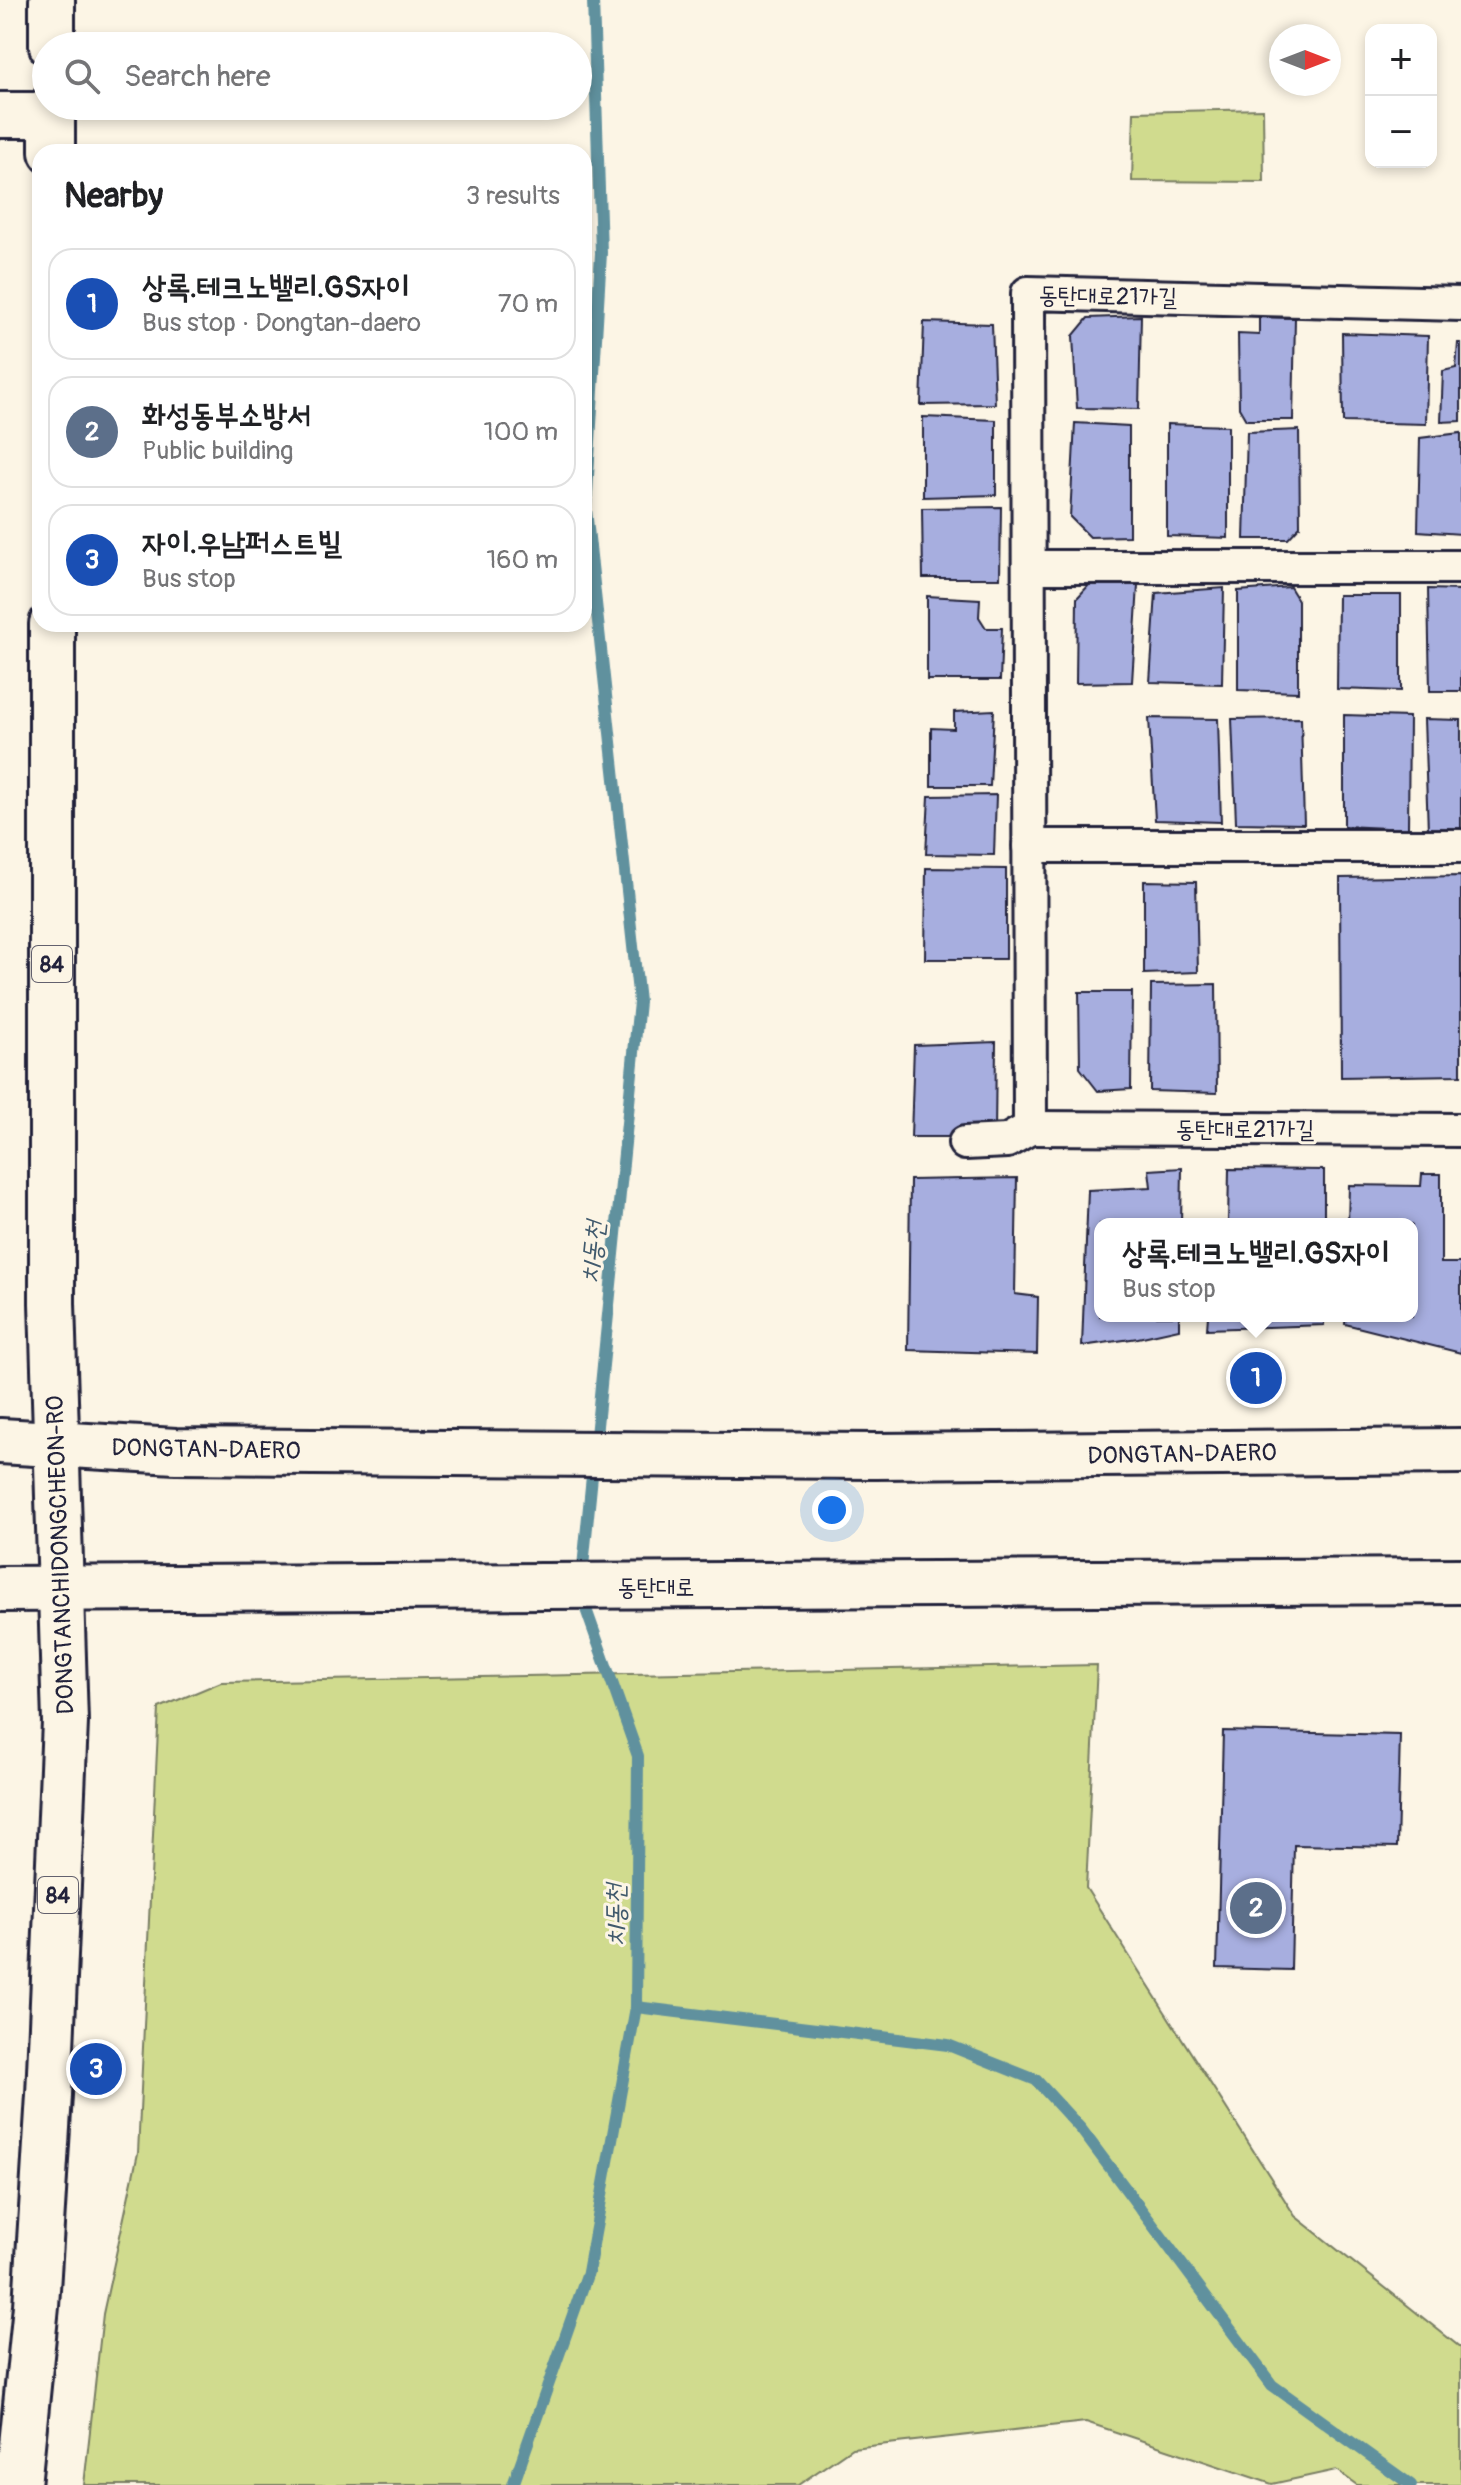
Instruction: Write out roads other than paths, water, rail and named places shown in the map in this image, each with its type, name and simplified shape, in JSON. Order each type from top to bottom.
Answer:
[{"type":"main road","points":[[52,0],[52,32]]},
{"type":"main road","points":[[0,115],[52,124]]},
{"type":"main road","name":"DONGTANCHIDONGCHEON-RO","points":[[18,2485],[36,2306],[49,2095],[65,1722],[52,1303],[52,632]]},
{"type":"main road","name":"DONGTAN-DAERO","points":[[0,1441],[176,1451],[902,1456],[1461,1451]]},
{"type":"main road","name":"동탄대로","points":[[61,1588],[1461,1581]]},
{"type":"main road","points":[[0,1589],[61,1588]]},
{"type":"street","name":"동탄대로21가길","points":[[1030,1128],[1028,293],[1461,304]]},
{"type":"street","points":[[1029,567],[1461,567]]},
{"type":"street","points":[[1029,846],[1461,846]]},
{"type":"street","name":"동탄대로21가길","points":[[965,1143],[1007,1141],[1030,1128],[1461,1130]]},
{"type":"waterway","name":"치동천","points":[[592,407],[601,253],[593,0]]},
{"type":"waterway","name":"치동천","points":[[582,1577],[639,1002],[592,566]]},
{"type":"waterway","name":"치동천","points":[[513,2485],[588,2272],[636,2007],[638,1756],[581,1595]]},
{"type":"waterway","points":[[636,2007],[948,2045],[1036,2080],[1081,2129],[1272,2385],[1411,2485]]},
{"type":"place","name":"상록.테크노밸리.GS자이","points":[[1256,1378]]},
{"type":"place","name":"화성동부소방서","points":[[1256,1908]]},
{"type":"place","name":"자이.우남퍼스트빌","points":[[96,2069]]}]
